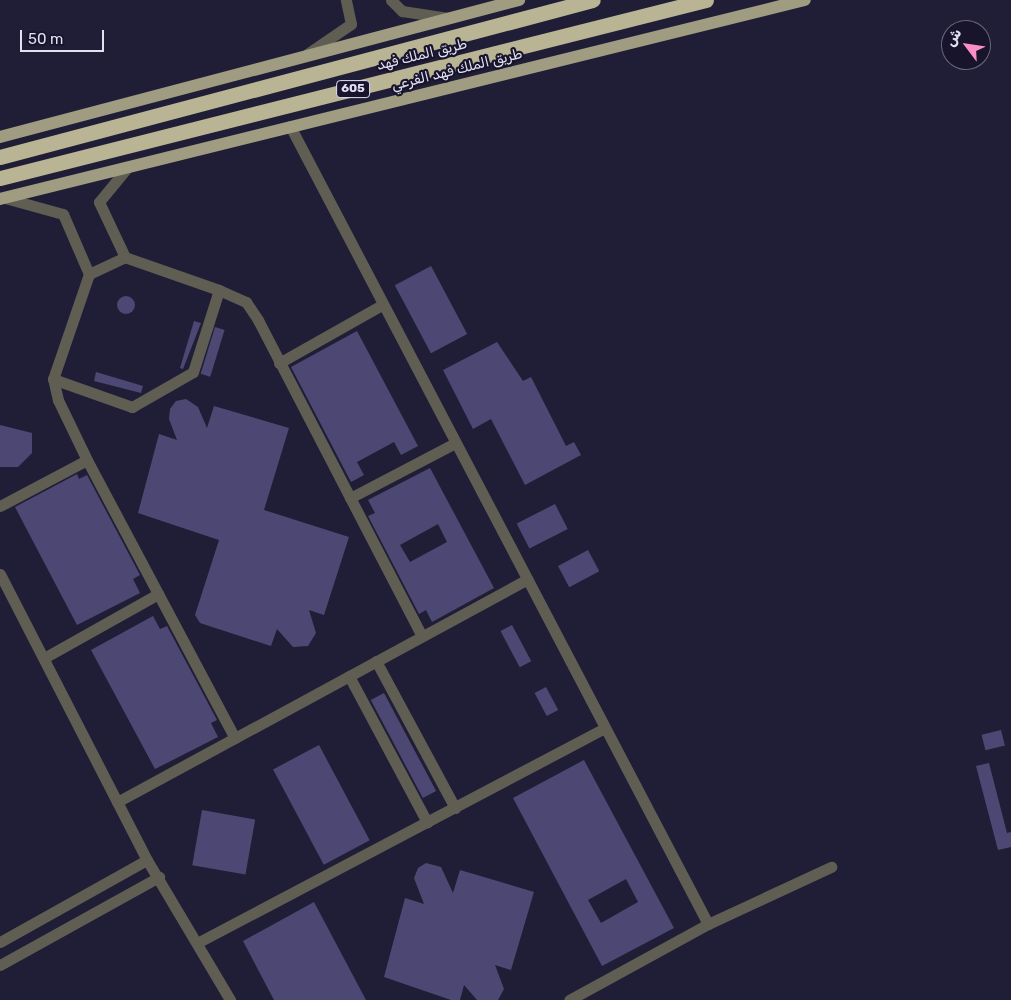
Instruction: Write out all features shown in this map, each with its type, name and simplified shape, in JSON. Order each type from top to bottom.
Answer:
[{"type":"highway","name":"طريق الملك فهد","points":[[0,156],[593,0]]},
{"type":"highway","name":"طريق الملك فهد","points":[[0,178],[706,0]]},
{"type":"main road","points":[[0,137],[306,54],[519,0]]},
{"type":"main road","name":"طريق الملك فهد الفرعي","points":[[3,198],[805,0]]},
{"type":"street","points":[[306,54],[351,24],[346,0]]},
{"type":"street","points":[[392,0],[402,10],[449,18]]},
{"type":"street","points":[[290,126],[382,305],[708,924]]},
{"type":"street","points":[[127,168],[98,202],[125,257],[219,290],[246,302],[280,363],[422,636]]},
{"type":"street","points":[[3,198],[63,214],[89,274],[53,379],[58,400],[87,460],[235,738]]},
{"type":"street","points":[[89,274],[125,257]]},
{"type":"street","points":[[53,379],[132,407],[193,372],[219,290]]},
{"type":"street","points":[[280,363],[382,305]]},
{"type":"street","points":[[350,498],[455,443]]},
{"type":"street","points":[[0,506],[87,460]]},
{"type":"street","points":[[0,574],[147,860],[159,877],[230,1000]]},
{"type":"street","points":[[117,802],[527,579]]},
{"type":"street","points":[[44,658],[158,594]]},
{"type":"street","points":[[376,661],[455,808]]},
{"type":"street","points":[[349,676],[427,822]]},
{"type":"street","points":[[197,943],[605,728]]},
{"type":"street","points":[[0,942],[147,860]]},
{"type":"street","points":[[569,1000],[708,924],[831,867]]},
{"type":"street","points":[[0,965],[159,877]]},
{"type":"building","points":[[431,266],[467,334],[431,353],[395,285]]},
{"type":"building","points":[[126,296],[132,299],[135,305],[132,311],[126,314],[120,311],[117,305],[120,299]]},
{"type":"building","points":[[194,321],[201,323],[183,369],[180,368]]},
{"type":"building","points":[[215,327],[225,330],[210,377],[201,374]]},
{"type":"building","points":[[357,331],[418,446],[401,455],[394,442],[357,462],[364,475],[351,482],[291,367]]},
{"type":"building","points":[[497,342],[523,381],[531,377],[566,446],[574,442],[581,455],[525,485],[491,419],[473,429],[443,370]]},
{"type":"building","points":[[96,372],[143,386],[141,393],[94,381]]},
{"type":"building","points":[[186,399],[198,407],[207,428],[214,406],[289,428],[264,510],[349,537],[324,615],[309,610],[316,633],[308,646],[293,647],[277,629],[271,646],[200,623],[195,615],[219,540],[138,513],[159,434],[177,440],[169,419],[170,409],[176,401]]},
{"type":"building","points":[[0,425],[32,433],[32,453],[18,467],[0,467]]},
{"type":"building","points":[[430,468],[494,588],[432,622],[426,610],[419,614],[368,516],[375,513],[368,500]],"holes":[[[438,524],[447,542],[410,562],[400,545]]]},
{"type":"building","points":[[77,474],[79,479],[87,475],[140,575],[133,579],[140,593],[77,625],[15,507]]},
{"type":"building","points":[[555,504],[568,529],[529,548],[517,524]]},
{"type":"building","points":[[588,550],[599,571],[569,587],[558,566]]},
{"type":"building","points":[[153,616],[160,629],[167,626],[217,720],[211,723],[218,737],[155,769],[91,650]]},
{"type":"building","points":[[512,625],[531,661],[520,667],[501,631]]},
{"type":"building","points":[[546,687],[558,710],[547,716],[535,693]]},
{"type":"building","points":[[384,693],[436,791],[423,798],[371,700]]},
{"type":"building","points":[[1001,730],[1005,746],[985,750],[982,735]]},
{"type":"building","points":[[319,745],[370,840],[324,865],[273,769]]},
{"type":"building","points":[[584,760],[674,928],[602,966],[513,798]],"holes":[[[626,879],[638,902],[601,923],[588,900]]]},
{"type":"building","points":[[989,763],[1007,833],[1011,832],[1011,847],[998,850],[976,766]]},
{"type":"building","points":[[202,810],[255,819],[245,875],[192,865]]},
{"type":"building","points":[[426,863],[441,867],[453,893],[460,870],[534,892],[511,970],[495,965],[504,989],[498,1000],[477,1000],[464,985],[460,1000],[451,1000],[384,977],[405,898],[424,904],[414,878],[418,868]]},
{"type":"building","points":[[314,902],[366,1000],[274,1000],[243,941]]}]
